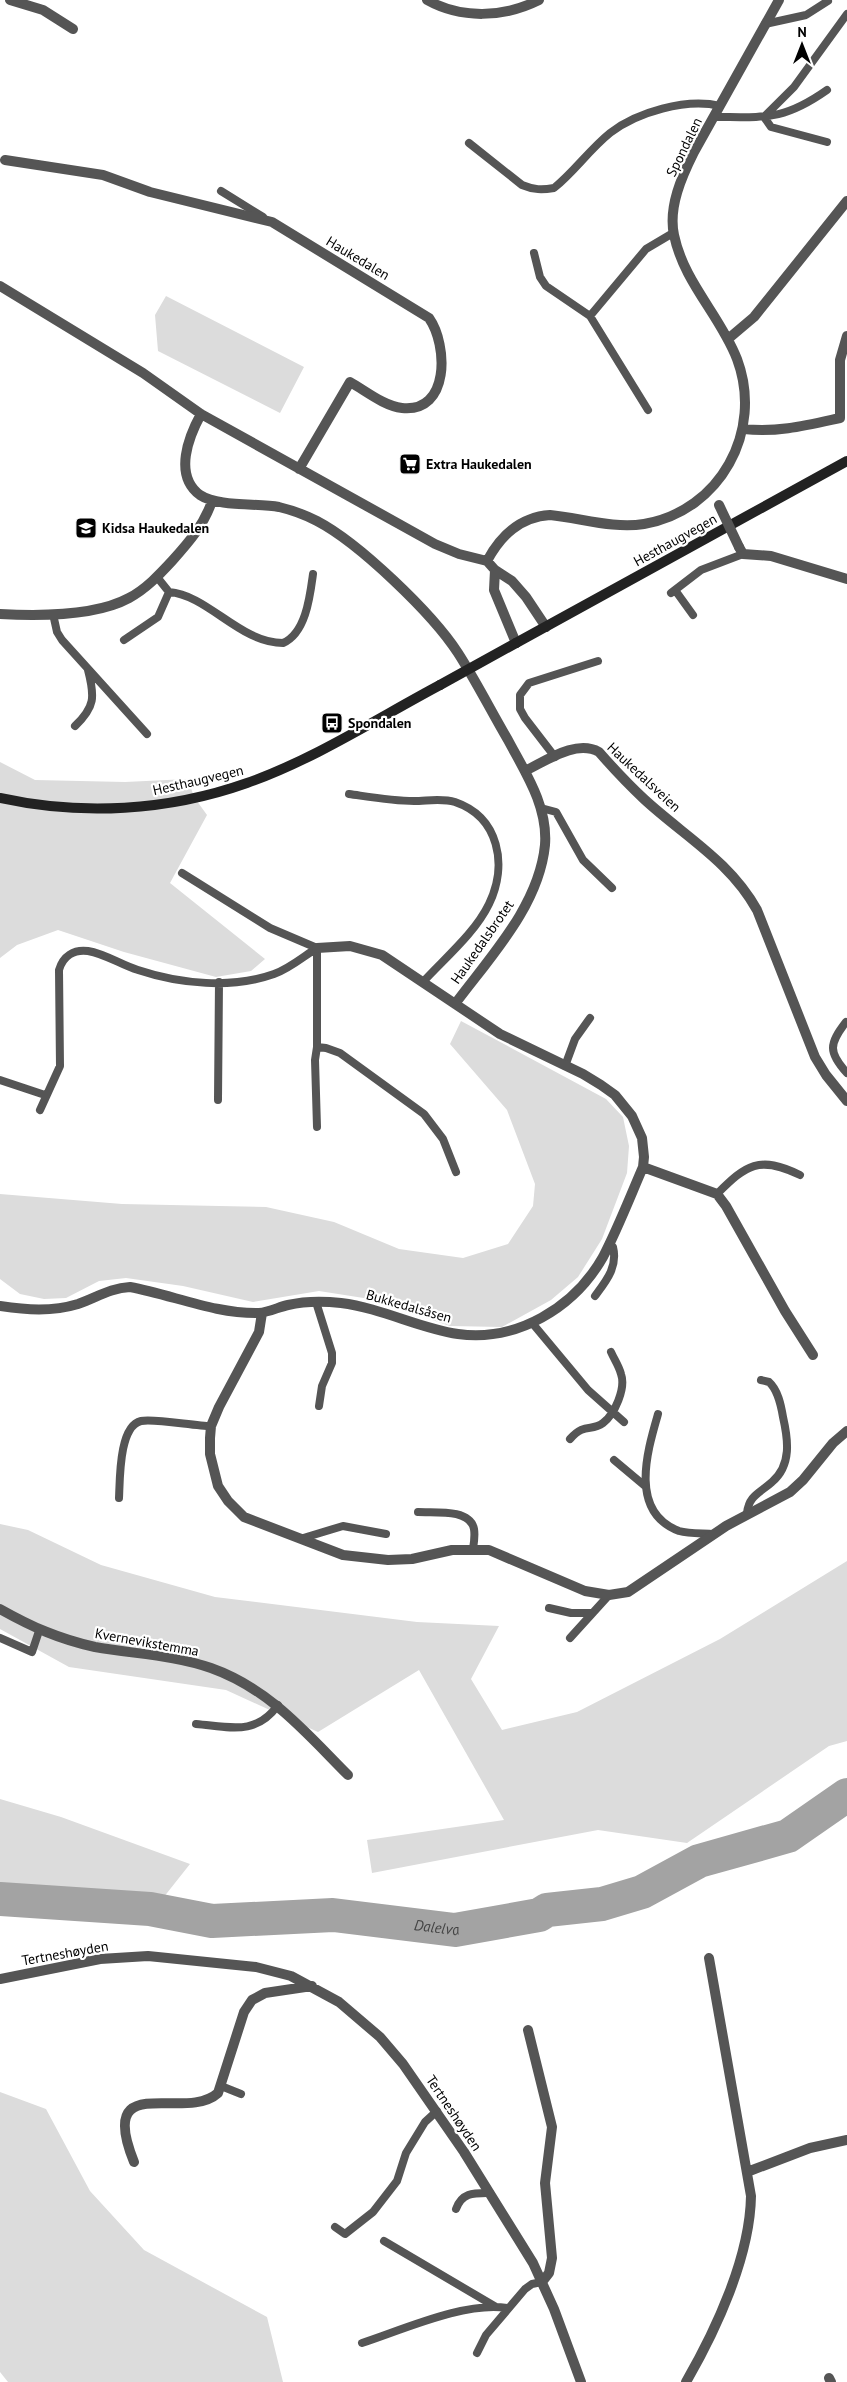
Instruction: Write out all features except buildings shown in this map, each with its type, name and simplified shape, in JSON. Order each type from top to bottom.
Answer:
[{"type":"main road","name":"Hesthaugvegen","points":[[0,798],[63,808],[123,808],[183,801],[215,793],[278,771],[440,685],[847,461]]},
{"type":"street","points":[[10,0],[43,10],[73,29]]},
{"type":"street","points":[[427,0],[445,10],[490,14],[514,10],[539,0]]},
{"type":"street","name":"Spondalen","points":[[487,561],[501,538],[510,530],[531,518],[550,515],[608,524],[643,524],[672,515],[711,490],[730,461],[744,429],[744,386],[728,339],[688,276],[679,255],[673,233],[674,216],[682,176],[779,0]]},
{"type":"street","name":"Haukedalen","points":[[5,160],[103,175],[150,192],[272,222],[429,318],[436,328],[443,359],[439,382],[429,399],[420,405],[403,408],[392,406],[350,382],[299,468]]},
{"type":"street","points":[[728,339],[754,316],[847,202]]},
{"type":"street","points":[[0,286],[136,368],[201,414],[435,544],[459,554],[487,561],[512,581],[526,597],[546,627]]},
{"type":"street","points":[[744,429],[760,430],[803,426],[843,416],[840,360],[847,336]]},
{"type":"street","points":[[201,414],[187,447],[186,469],[193,487],[200,495],[212,501],[280,507],[300,514],[338,535],[374,564],[418,606],[457,651],[525,771]]},
{"type":"street","points":[[711,490],[742,551],[771,556],[847,579]]},
{"type":"street","points":[[0,614],[53,614],[91,609],[127,600],[144,590],[190,542],[207,514],[212,501]]},
{"type":"street","points":[[496,570],[494,590],[516,643]]},
{"type":"street","name":"Haukedalsveien","points":[[525,771],[581,747],[591,747],[599,752],[644,799],[732,873],[745,888],[769,936],[803,1031],[815,1057],[826,1075],[847,1101]]},
{"type":"street","name":"Haukedalsbrotet","points":[[317,948],[350,946],[367,949],[382,955],[455,1004],[524,909],[542,863],[545,826],[541,808],[525,771]]},
{"type":"street","name":"Bukkedalsåsen","points":[[0,1306],[42,1311],[63,1308],[116,1288],[130,1287],[212,1307],[262,1313],[289,1304],[316,1302],[365,1307],[458,1334],[496,1334],[533,1324],[566,1301],[598,1265],[643,1167],[642,1138],[632,1116],[615,1095],[601,1085],[500,1034],[455,1004]]},
{"type":"street","points":[[643,1167],[717,1194],[726,1206],[785,1311],[813,1355]]},
{"type":"street","points":[[262,1313],[259,1332],[218,1407],[211,1426],[210,1454],[218,1486],[228,1501],[244,1518],[299,1540],[343,1554],[388,1560],[412,1559],[452,1550],[489,1550],[585,1591],[609,1595],[628,1592],[747,1513],[790,1492],[803,1480],[833,1443],[847,1431]]},
{"type":"street","name":"Kvernevikstemma","points":[[0,1609],[39,1631],[95,1646],[190,1662],[213,1668],[241,1681],[278,1705],[348,1775]]},
{"type":"street","name":"Tertneshøyden","points":[[0,1979],[100,1959],[148,1956],[256,1967],[290,1976],[339,2002],[380,2037],[404,2064],[490,2193],[522,2244],[542,2282],[581,2382]]},
{"type":"street","points":[[686,2382],[712,2333],[748,2233],[751,2196],[709,1958]]},
{"type":"street","points":[[134,2162],[124,2128],[125,2118],[132,2110],[142,2104],[154,2102],[211,2100],[218,2093],[221,2086],[244,2012],[252,2000],[265,1993],[312,1986]]},
{"type":"street","points":[[528,2030],[552,2128],[545,2183],[552,2258],[549,2273],[542,2282]]},
{"type":"street","points":[[747,2172],[810,2148],[847,2140]]},
{"type":"lane","points":[[765,24],[806,15],[828,1]]},
{"type":"lane","points":[[764,117],[794,87],[847,14]]},
{"type":"lane","points":[[714,117],[764,117],[786,114],[807,104],[827,90]]},
{"type":"lane","points":[[469,143],[522,185],[542,190],[554,188],[610,133],[628,122],[690,104],[708,103],[720,106]]},
{"type":"lane","points":[[764,117],[771,127],[827,142]]},
{"type":"lane","points":[[221,192],[272,222]]},
{"type":"lane","points":[[590,316],[646,249],[673,233]]},
{"type":"lane","points":[[534,253],[540,277],[546,286],[590,316],[648,410]]},
{"type":"lane","points":[[693,615],[673,592],[702,570],[742,551]]},
{"type":"lane","points":[[157,577],[169,592],[181,593],[226,621],[263,639],[283,643],[298,629],[309,600],[314,574]]},
{"type":"lane","points":[[124,640],[158,617],[169,592]]},
{"type":"lane","points":[[53,614],[57,632],[148,734]]},
{"type":"lane","points":[[555,757],[525,718],[520,708],[520,695],[529,683],[598,661]]},
{"type":"lane","points":[[75,726],[86,715],[92,704],[92,684],[88,669]]},
{"type":"lane","name":"Haukedalsbrotet","points":[[349,794],[393,800],[453,802],[478,814],[487,823],[494,836],[498,852],[497,869],[495,887],[489,904],[472,928],[423,982]]},
{"type":"lane","points":[[541,808],[556,812],[583,860],[612,888]]},
{"type":"lane","points":[[182,872],[270,928],[317,948],[317,1047],[315,1060],[317,1127]]},
{"type":"lane","name":"Haukedalsbrotet","points":[[40,1110],[45,1095],[60,1066],[59,970],[66,956],[86,951],[102,954],[137,970],[163,977],[219,982],[259,978],[276,974],[317,948]]},
{"type":"lane","points":[[218,1100],[219,982]]},
{"type":"lane","points":[[565,1066],[576,1039],[590,1018]]},
{"type":"lane","points":[[846,1022],[834,1038],[832,1051],[834,1057],[847,1073]]},
{"type":"lane","points":[[317,1047],[326,1048],[340,1054],[424,1114],[442,1139],[456,1172]]},
{"type":"lane","points":[[0,1080],[45,1095]]},
{"type":"lane","points":[[717,1194],[749,1166],[759,1164],[782,1166],[800,1175]]},
{"type":"lane","points":[[595,1296],[610,1275],[613,1264],[613,1247],[608,1244]]},
{"type":"lane","points":[[316,1302],[333,1360],[322,1386],[319,1406]]},
{"type":"lane","points":[[533,1324],[588,1390],[624,1422]]},
{"type":"lane","points":[[570,1439],[578,1429],[604,1423],[613,1412],[622,1383],[621,1374],[611,1352]]},
{"type":"lane","points":[[747,1513],[752,1496],[773,1482],[780,1473],[787,1454],[788,1439],[777,1392],[769,1382],[761,1380]]},
{"type":"lane","points":[[658,1414],[648,1447],[645,1486],[648,1500],[656,1514],[666,1524],[680,1531],[714,1534]]},
{"type":"lane","points":[[119,1498],[121,1464],[126,1435],[135,1424],[139,1421],[150,1420],[211,1426]]},
{"type":"lane","points":[[614,1460],[645,1486]]},
{"type":"lane","points":[[418,1512],[462,1515],[470,1521],[475,1530],[473,1549]]},
{"type":"lane","points":[[299,1540],[343,1526],[386,1534]]},
{"type":"lane","points":[[570,1638],[609,1595]]},
{"type":"lane","points":[[549,1608],[571,1613],[591,1613]]},
{"type":"lane","points":[[0,1638],[32,1652],[39,1631]]},
{"type":"lane","points":[[196,1724],[252,1727],[264,1721],[278,1705]]},
{"type":"lane","points":[[221,2086],[241,2094]]},
{"type":"lane","points":[[335,2227],[345,2234],[373,2212],[397,2181],[406,2153],[425,2122],[437,2112]]},
{"type":"lane","points":[[456,2208],[459,2199],[468,2194],[490,2193]]},
{"type":"lane","points":[[384,2241],[496,2306]]},
{"type":"lane","points":[[477,2353],[486,2334],[507,2308],[525,2289],[532,2284],[542,2282]]},
{"type":"lane","points":[[362,2343],[457,2312],[496,2306],[507,2308]]},
{"type":"shaded area","points":[[166,296],[304,367],[280,413],[158,351],[155,315]]},
{"type":"shaded area","points":[[0,762],[35,780],[125,782],[188,779],[194,797],[207,815],[170,883],[265,959],[251,971],[216,977],[124,952],[58,930],[17,945],[0,958]]},
{"type":"shaded area","points":[[461,1021],[606,1099],[623,1117],[629,1146],[627,1173],[602,1239],[578,1277],[551,1300],[502,1327],[450,1326],[370,1299],[319,1291],[253,1302],[183,1286],[126,1278],[99,1281],[66,1298],[44,1299],[20,1294],[0,1279],[0,1194],[122,1204],[266,1207],[334,1222],[399,1249],[463,1258],[508,1244],[533,1206],[535,1184],[507,1110],[450,1044]]},
{"type":"shaded area","points":[[0,1524],[28,1530],[101,1565],[215,1597],[417,1622],[499,1626],[471,1679],[502,1730],[577,1712],[720,1639],[847,1561],[847,1741],[829,1746],[687,1843],[598,1830],[372,1873],[367,1840],[504,1820],[419,1670],[318,1732],[226,1690],[69,1667],[0,1629]]},
{"type":"shaded area","points":[[0,1799],[61,1817],[190,1864],[148,1917],[43,1915],[0,1908]]},
{"type":"shaded area","points":[[0,2092],[46,2109],[90,2191],[144,2250],[267,2317],[283,2382],[8,2382],[0,2372]]},
{"type":"waterway","name":"Dalelva","points":[[0,1899],[150,1909],[212,1921],[333,1915],[455,1930],[539,1915],[547,1910],[602,1904],[642,1892],[699,1861],[788,1836],[847,1795]]},
{"type":"place","name":"Extra Haukedalen","points":[[410,464]]},
{"type":"place","name":"Kidsa Haukedalen","points":[[86,528]]},
{"type":"place","name":"Spondalen","points":[[332,723]]}]
